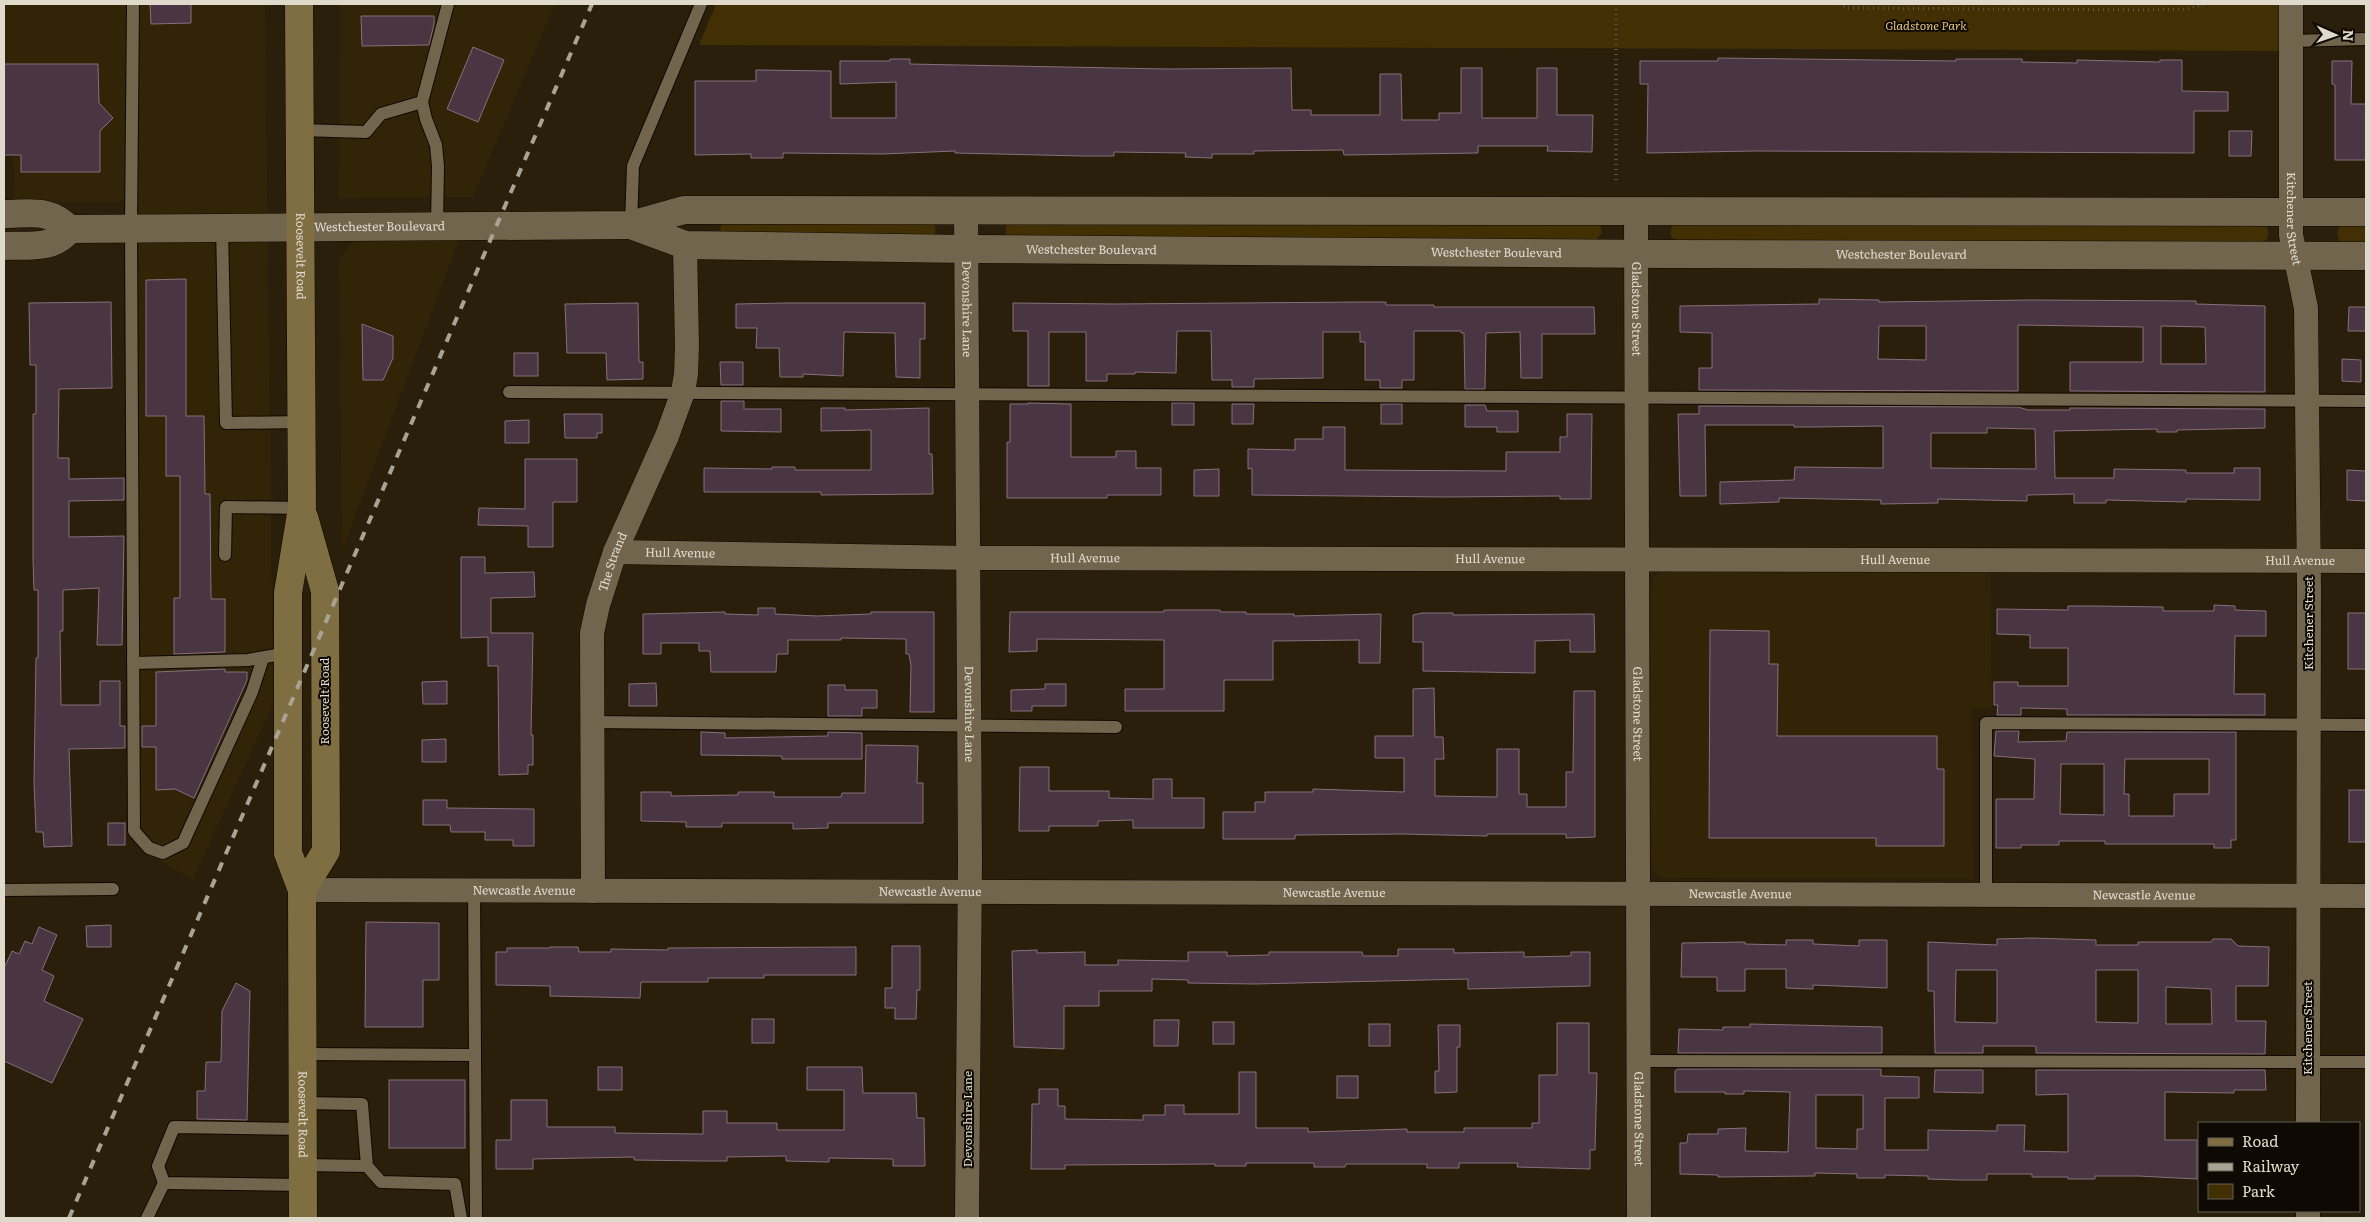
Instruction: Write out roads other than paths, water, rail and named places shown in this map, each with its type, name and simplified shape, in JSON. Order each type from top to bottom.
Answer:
[{"type":"main road","name":"Roosevelt Road","points":[[299,4],[302,508],[288,593],[275,655],[288,854],[302,890],[303,1218]]},
{"type":"main road","name":"Roosevelt Road","points":[[302,508],[325,591],[326,841],[326,851],[302,890]]},
{"type":"street","name":"Kitchener Street","points":[[2291,4],[2291,235],[2306,308],[2309,560],[2308,1122]]},
{"type":"street","name":"Devonshire Lane","points":[[966,209],[970,892],[968,1218]]},
{"type":"street","name":"Westchester Boulevard","points":[[69,229],[631,225],[684,210],[2366,212]]},
{"type":"street","name":"Gladstone Street","points":[[1636,210],[1639,1218]]},
{"type":"street","points":[[4,214],[48,214],[59,218],[69,229],[64,236],[54,243],[4,246]]},
{"type":"street","name":"Westchester Boulevard","points":[[631,225],[685,244],[966,249],[1636,254],[2366,256]]},
{"type":"street","name":"The Strand","points":[[593,891],[592,633],[598,605],[615,552],[667,436],[683,392],[687,346],[685,244]]},
{"type":"street","name":"Hull Avenue","points":[[615,552],[968,558],[2366,561]]},
{"type":"street","name":"Newcastle Avenue","points":[[302,890],[2366,896]]},
{"type":"lane","points":[[133,4],[131,228],[134,831],[150,848],[163,853],[183,843],[252,692],[275,655]]},
{"type":"lane","points":[[437,226],[438,166],[436,145],[422,102],[448,4]]},
{"type":"lane","points":[[631,225],[633,166],[701,4]]},
{"type":"lane","points":[[2291,41],[2366,39]]},
{"type":"lane","points":[[300,130],[366,132],[381,114],[422,102]]},
{"type":"lane","points":[[222,228],[226,423],[301,422]]},
{"type":"lane","points":[[509,392],[2366,401]]},
{"type":"lane","points":[[226,555],[226,507],[302,508]]},
{"type":"lane","points":[[133,663],[248,660],[275,655]]},
{"type":"lane","points":[[592,722],[1116,727]]},
{"type":"lane","points":[[1986,895],[1986,723],[2366,725]]},
{"type":"lane","points":[[4,890],[113,889]]},
{"type":"lane","points":[[474,890],[476,1218]]},
{"type":"lane","points":[[303,1054],[475,1055]]},
{"type":"lane","points":[[1639,1061],[2366,1062]]},
{"type":"lane","points":[[147,1218],[164,1183],[158,1166],[174,1127],[303,1116],[362,1104],[367,1166],[381,1182],[455,1184],[461,1218]]},
{"type":"lane","points":[[164,1183],[304,1175],[367,1166]]},
{"type":"railway","points":[[69,1218],[592,4]]},
{"type":"park label","name":"Gladstone Park","points":[[1926,26]]}]
